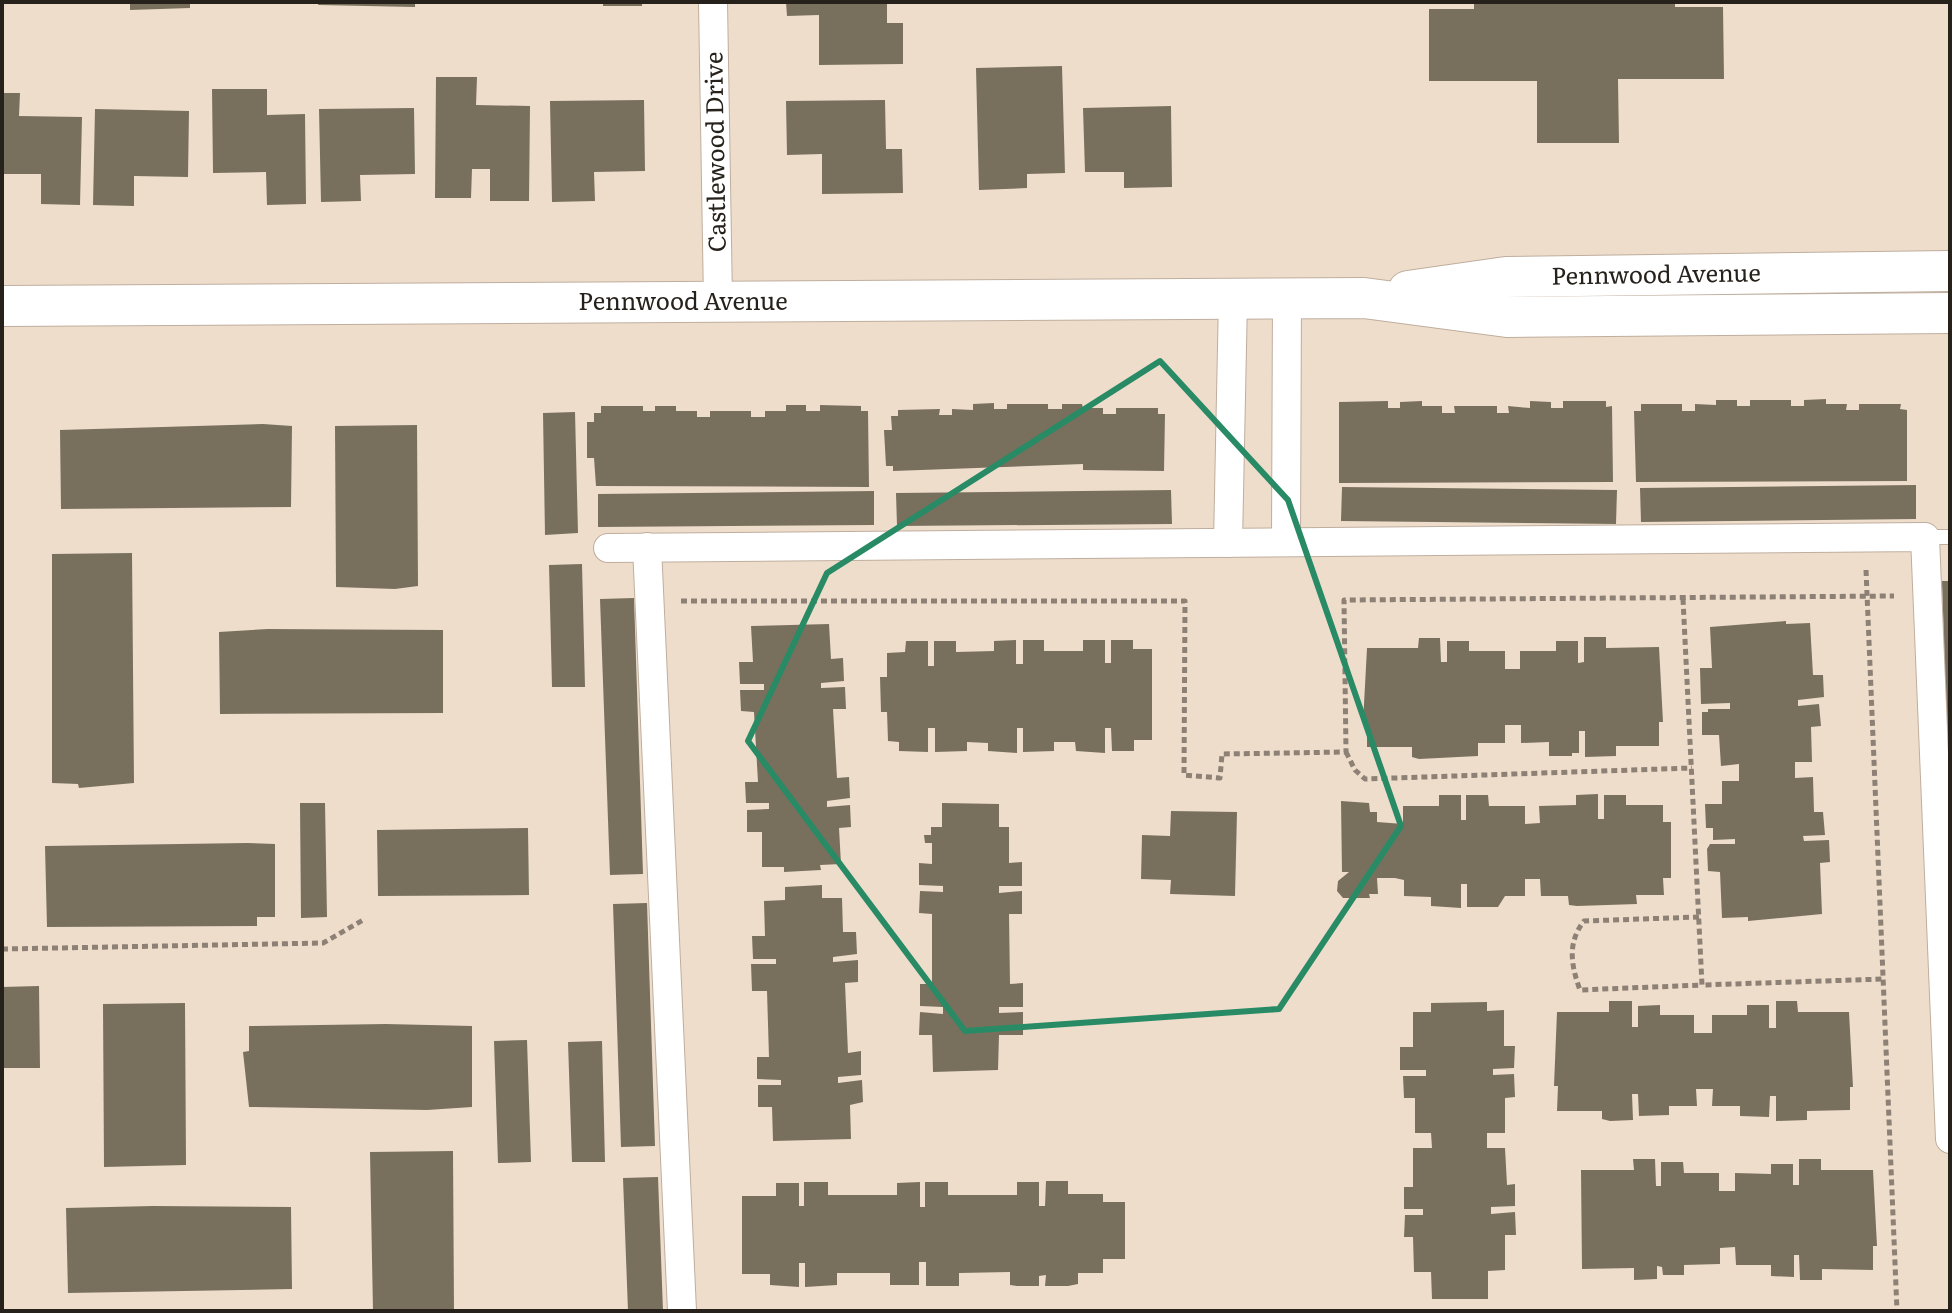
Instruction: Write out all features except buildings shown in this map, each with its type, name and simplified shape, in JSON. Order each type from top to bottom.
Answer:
[{"type":"street","name":"Castlewood Drive","points":[[713,2],[718,302]]},
{"type":"street","name":"Pennwood Avenue","points":[[1364,298],[1506,277],[1950,271]]},
{"type":"street","points":[[1228,543],[1233,298]]},
{"type":"street","points":[[1286,542],[1287,298]]},
{"type":"street","name":"Pennwood Avenue","points":[[2,306],[1364,298],[1507,317],[1950,313]]},
{"type":"street","points":[[608,548],[1938,537],[1927,594],[1950,1139]]},
{"type":"street","points":[[647,547],[682,1311]]},
{"type":"path","points":[[1864,537],[1897,1311]]},
{"type":"path","points":[[1692,768],[1365,779],[1355,770],[1346,752],[1344,600],[1867,598],[1927,594]]},
{"type":"path","points":[[1683,599],[1702,985]]},
{"type":"path","points":[[650,601],[1185,601],[1184,775],[1220,778],[1222,754],[1346,752]]},
{"type":"path","points":[[1699,917],[1584,921],[1575,933],[1571,965],[1580,990],[1883,979]]},
{"type":"path","points":[[2,949],[323,943],[365,919]]},
{"type":"highlighted area","points":[[1160,361],[1288,500],[1401,826],[1279,1009],[965,1031],[748,741],[827,573]]}]
